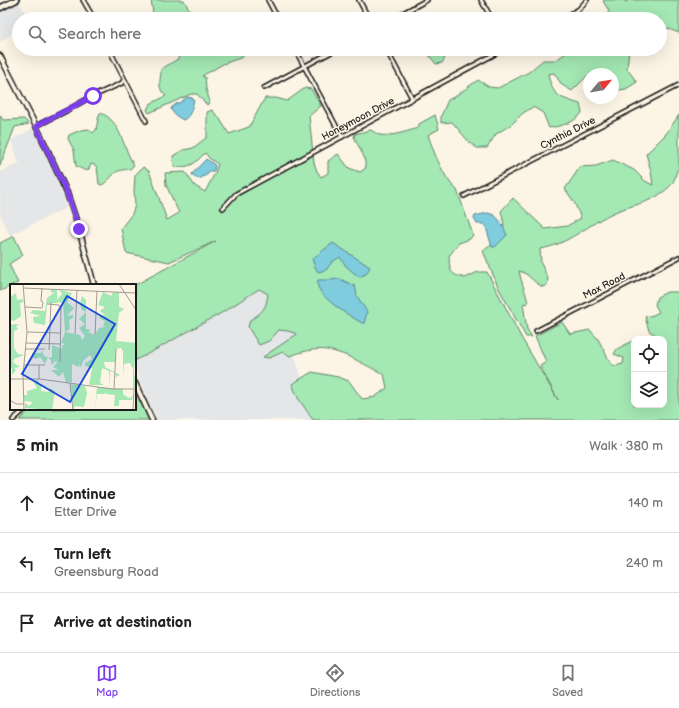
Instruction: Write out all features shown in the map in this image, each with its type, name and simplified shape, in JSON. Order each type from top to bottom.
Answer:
[{"type":"main road","points":[[0,8],[16,0]]},
{"type":"main road","points":[[0,56],[36,126],[71,203],[94,284]]},
{"type":"main road","points":[[136,385],[152,420]]},
{"type":"street","points":[[83,0],[90,12]]},
{"type":"street","points":[[268,0],[274,12]]},
{"type":"street","points":[[359,0],[365,12]]},
{"type":"street","points":[[405,12],[428,0]]},
{"type":"street","points":[[481,0],[488,12]]},
{"type":"street","points":[[574,12],[579,9],[587,0]]},
{"type":"street","points":[[112,56],[146,121]]},
{"type":"street","points":[[298,56],[342,137]]},
{"type":"street","points":[[264,88],[324,56]]},
{"type":"street","points":[[390,56],[412,98]]},
{"type":"street","name":"Honeymoon Drive","points":[[223,208],[236,194],[491,56]]},
{"type":"street","points":[[36,126],[87,99],[122,83],[124,80]]},
{"type":"street","name":"Cynthia Drive","points":[[464,196],[679,85]]},
{"type":"street","name":"Max Road","points":[[536,331],[679,257]]},
{"type":"street","points":[[13,420],[24,410]]},
{"type":"shaded area","points":[[19,1],[24,12],[12,12],[12,34],[0,42],[0,10]]},
{"type":"shaded area","points":[[32,129],[39,138],[70,206],[10,235],[0,215],[0,172],[19,163],[11,140]]},
{"type":"shaded area","points":[[259,289],[268,294],[263,312],[250,320],[269,341],[279,330],[297,334],[269,358],[283,352],[290,356],[294,355],[302,378],[292,384],[298,398],[313,420],[156,420],[136,371],[136,360],[223,312]]},
{"type":"green space","points":[[151,0],[184,0],[190,12],[153,12]]},
{"type":"green space","points":[[622,0],[627,2],[627,0],[679,0],[679,33],[667,28],[667,12],[608,12],[603,1]]},
{"type":"green space","points":[[179,56],[243,56],[223,64],[202,76],[205,77],[206,89],[210,102],[207,105],[197,94],[191,94],[149,113],[147,110],[150,104],[166,96],[160,87],[161,69],[178,59]]},
{"type":"green space","points":[[430,56],[446,56],[442,63],[436,64]]},
{"type":"green space","points":[[562,56],[628,56],[627,69],[637,82],[626,89],[619,90],[619,68],[583,68],[583,80],[572,91],[562,85],[554,73],[548,74],[555,92],[567,100],[580,104],[582,113],[575,120],[567,124],[549,128],[543,113],[533,107],[523,113],[512,124],[496,134],[487,148],[477,148],[470,143],[452,122],[441,123],[441,116],[448,100],[478,80],[489,87],[498,88],[529,72],[543,60],[556,60]]},
{"type":"green space","points":[[305,88],[311,89],[321,106],[309,116],[314,163],[321,177],[328,173],[328,161],[338,154],[349,168],[360,172],[366,168],[364,157],[354,137],[355,134],[371,130],[380,135],[400,133],[419,127],[419,124],[435,115],[439,129],[428,135],[443,172],[457,190],[473,235],[470,239],[459,243],[449,256],[451,271],[456,275],[465,278],[478,272],[487,272],[521,337],[558,400],[540,366],[546,362],[535,336],[562,322],[570,334],[590,330],[598,339],[611,364],[615,366],[623,364],[624,358],[614,354],[617,349],[631,342],[631,408],[667,408],[667,336],[656,336],[649,331],[645,317],[659,312],[655,305],[657,297],[667,292],[679,292],[679,420],[313,420],[298,398],[292,384],[312,372],[338,377],[349,381],[362,399],[375,397],[387,388],[384,374],[349,357],[327,350],[312,350],[290,356],[283,352],[269,358],[263,357],[297,334],[279,330],[269,341],[259,345],[248,327],[250,320],[258,315],[265,307],[268,294],[259,289],[223,312],[136,360],[136,284],[216,241],[169,262],[126,253],[121,228],[132,214],[135,205],[135,175],[143,167],[149,171],[167,220],[179,213],[166,185],[165,173],[185,172],[195,186],[205,192],[215,173],[218,164],[210,159],[205,153],[189,166],[174,167],[173,156],[183,150],[193,148],[207,137],[207,112],[212,110],[220,119],[229,134],[249,127],[265,98],[276,98],[287,101]]},
{"type":"green space","points":[[100,113],[107,116],[117,128],[134,165],[130,169],[116,172],[107,182],[102,185],[99,184],[97,167],[95,165],[91,164],[89,169],[86,171],[76,166],[74,150],[68,139],[69,135],[81,130],[89,129],[93,133],[96,130]]},
{"type":"green space","points":[[0,115],[3,120],[24,119],[29,124],[15,127],[0,166]]},
{"type":"green space","points":[[679,115],[679,168],[673,183],[669,187],[657,196],[615,212],[560,243],[540,249],[541,263],[548,279],[547,285],[543,287],[523,272],[519,271],[528,303],[523,304],[527,329],[532,337],[526,337],[499,289],[483,251],[502,235],[504,226],[501,211],[513,198],[545,229],[567,226],[581,218],[574,202],[565,189],[580,167],[596,166],[613,160],[634,170],[645,181],[653,185],[646,154],[666,134]]},
{"type":"green space","points":[[14,236],[23,255],[9,264],[18,283],[10,284],[10,286],[0,291],[0,243]]},
{"type":"green space","points":[[136,390],[149,420],[19,420],[30,410],[136,410]]},
{"type":"water","points":[[187,97],[194,100],[188,117],[183,120],[174,114],[171,108]]},
{"type":"water","points":[[206,159],[215,165],[214,171],[209,171],[208,174],[199,179],[194,177],[192,174]]},
{"type":"water","points":[[487,213],[494,215],[497,218],[502,224],[507,235],[495,247],[492,247],[485,224],[477,224],[474,218],[475,216]]},
{"type":"water","points":[[333,243],[370,267],[366,274],[359,277],[346,266],[340,257],[332,262],[326,270],[318,272],[312,259]]},
{"type":"water","points":[[340,279],[355,286],[357,296],[367,312],[364,324],[351,317],[327,299],[318,286],[318,280]]},
{"type":"route","points":[[79,229],[67,193],[36,126],[93,96]]}]
